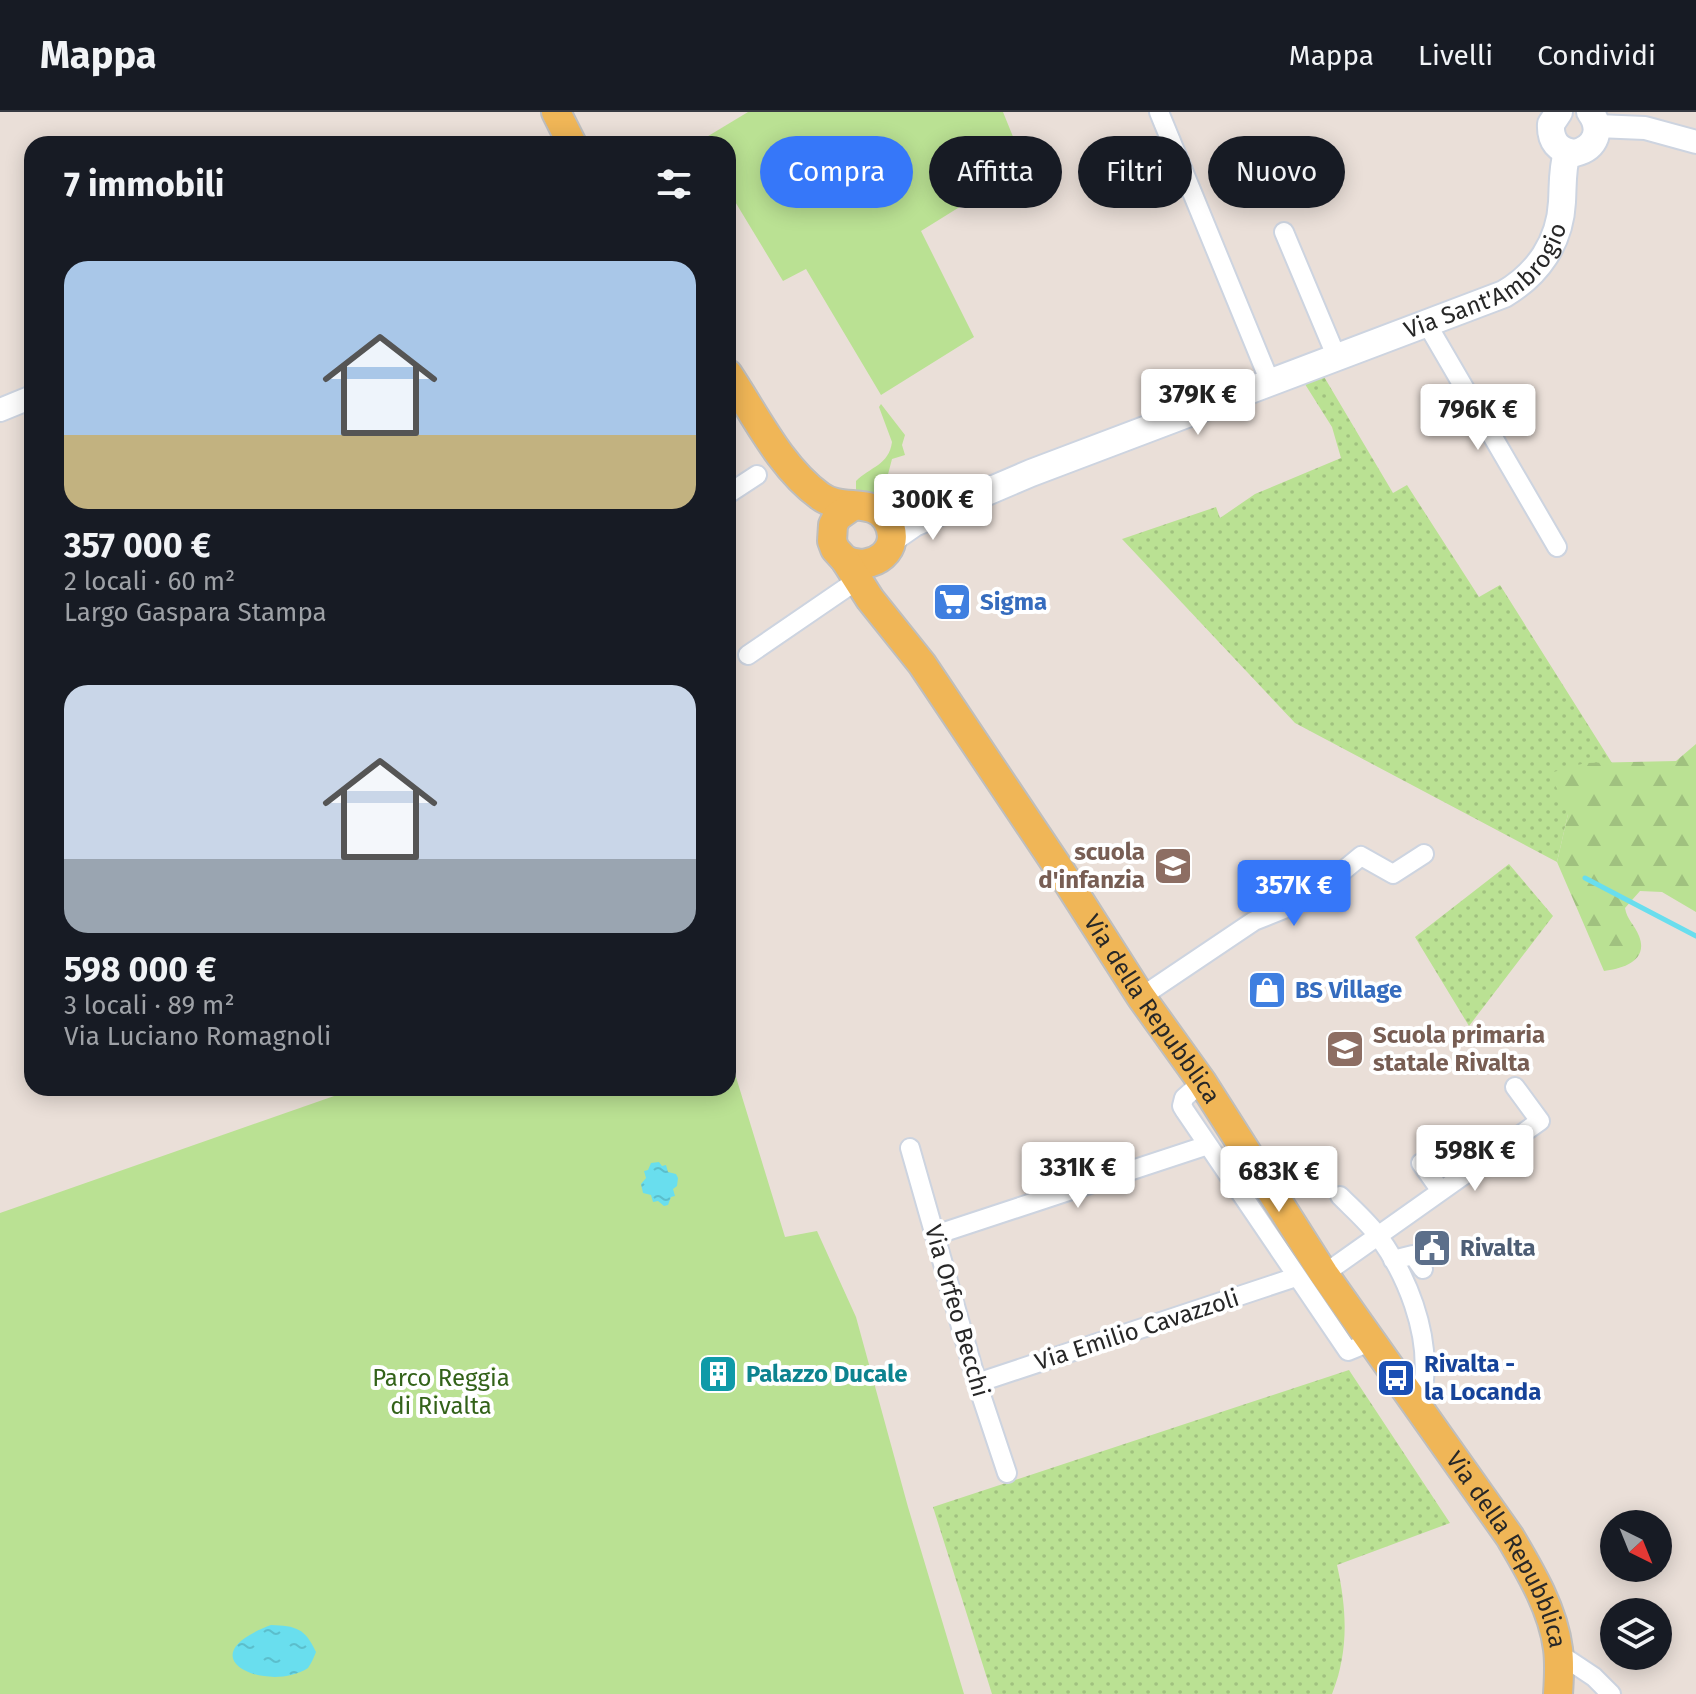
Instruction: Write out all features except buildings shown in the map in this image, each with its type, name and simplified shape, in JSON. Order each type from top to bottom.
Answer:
[{"type":"main road","points":[[556,112],[568,136]]},
{"type":"main road","points":[[1559,112],[1551,124],[1551,133],[1554,141],[1567,152],[1575,153],[1590,147],[1595,141],[1594,119]]},
{"type":"main road","name":"Via Sant'Ambrogio","points":[[885,549],[914,523],[951,506],[1504,294],[1525,280],[1554,241],[1559,225],[1562,174],[1567,152]]},
{"type":"main road","name":"Via della Repubblica","points":[[736,386],[797,478],[824,499],[851,507],[866,506],[880,511],[887,519],[880,587],[889,620]]},
{"type":"main road","name":"Via della Repubblica","points":[[797,478],[803,501],[832,534],[835,549],[922,664],[1141,997],[1202,1082],[1370,1342],[1416,1387],[1520,1553],[1546,1607],[1558,1653],[1558,1694]]},
{"type":"main road","name":"Via Sant'Ambrogio","points":[[880,511],[951,506]]},
{"type":"main road","points":[[832,534],[837,517],[851,507]]},
{"type":"main road","points":[[850,570],[885,549]]},
{"type":"street","points":[[1159,112],[1270,382]]},
{"type":"street","points":[[1594,119],[1645,128],[1696,142]]},
{"type":"street","points":[[1284,232],[1337,358]]},
{"type":"street","points":[[1427,324],[1557,547]]},
{"type":"street","points":[[0,410],[24,400]]},
{"type":"street","points":[[736,489],[757,475]]},
{"type":"street","points":[[748,655],[850,570]]},
{"type":"street","points":[[1141,997],[1254,921],[1284,909],[1332,880],[1361,856],[1393,874],[1424,854]]},
{"type":"street","points":[[1202,1082],[1184,1098],[1182,1106],[1348,1351],[1370,1342]]},
{"type":"street","points":[[1324,1274],[1540,1121],[1515,1087]]},
{"type":"street","points":[[935,1235],[1208,1145]]},
{"type":"street","name":"Via Orfeo Becchi","points":[[910,1148],[977,1383],[1007,1473]]},
{"type":"street","points":[[1421,1163],[1441,1191]]},
{"type":"street","points":[[1340,1196],[1378,1236],[1407,1285],[1426,1355],[1416,1387]]},
{"type":"street","points":[[1393,1260],[1413,1255],[1423,1269]]},
{"type":"street","name":"Via Emilio Cavazzoli","points":[[977,1383],[1296,1277]]},
{"type":"street","points":[[1558,1653],[1609,1692]]},
{"type":"street","points":[[1589,1694],[1609,1692]]},
{"type":"green space","points":[[748,112],[1003,112],[1013,136],[929,136],[929,208],[958,208],[921,231],[974,337],[881,395],[806,269],[783,281],[736,203],[736,136],[708,136]]},
{"type":"green space","points":[[1323,375],[1393,493],[1407,485],[1479,597],[1500,585],[1612,763],[1585,763],[1568,814],[1557,862],[1295,723],[1122,539],[1216,507],[1220,518],[1255,494],[1341,458],[1332,427],[1303,381]]},
{"type":"green space","points":[[881,404],[905,435],[902,445],[905,455],[892,459],[886,482],[878,493],[865,495],[856,491],[856,481],[883,461],[892,442],[879,407]]},
{"type":"green space","points":[[1696,744],[1696,912],[1662,892],[1640,891],[1625,908],[1639,936],[1640,952],[1626,966],[1604,971],[1557,862],[1568,814],[1550,773],[1585,763],[1676,761]]},
{"type":"green space","points":[[1509,864],[1553,916],[1469,1026],[1415,937]]},
{"type":"green space","name":"Parco Reggia di Rivalta","points":[[736,1077],[785,1237],[817,1231],[856,1317],[964,1694],[0,1694],[0,1213],[334,1096],[736,1096]]},
{"type":"green space","points":[[1349,1370],[1450,1523],[1337,1565],[1345,1630],[1338,1678],[1332,1694],[992,1694],[933,1507]]},
{"type":"water","points":[[659,1162],[678,1178],[677,1186],[673,1189],[675,1196],[664,1206],[658,1201],[653,1202],[651,1195],[643,1193],[641,1184],[646,1178],[644,1171],[651,1163]]},
{"type":"water","points":[[271,1625],[287,1626],[304,1633],[316,1652],[308,1668],[291,1675],[273,1677],[256,1675],[242,1669],[233,1660],[234,1649],[246,1637]]},
{"type":"waterway","points":[[1585,878],[1696,936]]},
{"type":"place","name":"Sigma","points":[[952,602]]},
{"type":"place","name":"scuola d'infanzia","points":[[1173,866]]},
{"type":"place","name":"BS Village","points":[[1267,990]]},
{"type":"place","name":"Scuola primaria statale Rivalta","points":[[1345,1049]]},
{"type":"place","name":"Rivalta","points":[[1432,1248]]},
{"type":"place","name":"Palazzo Ducale","points":[[718,1374]]},
{"type":"place","name":"Rivalta - la Locanda","points":[[1396,1378]]}]
